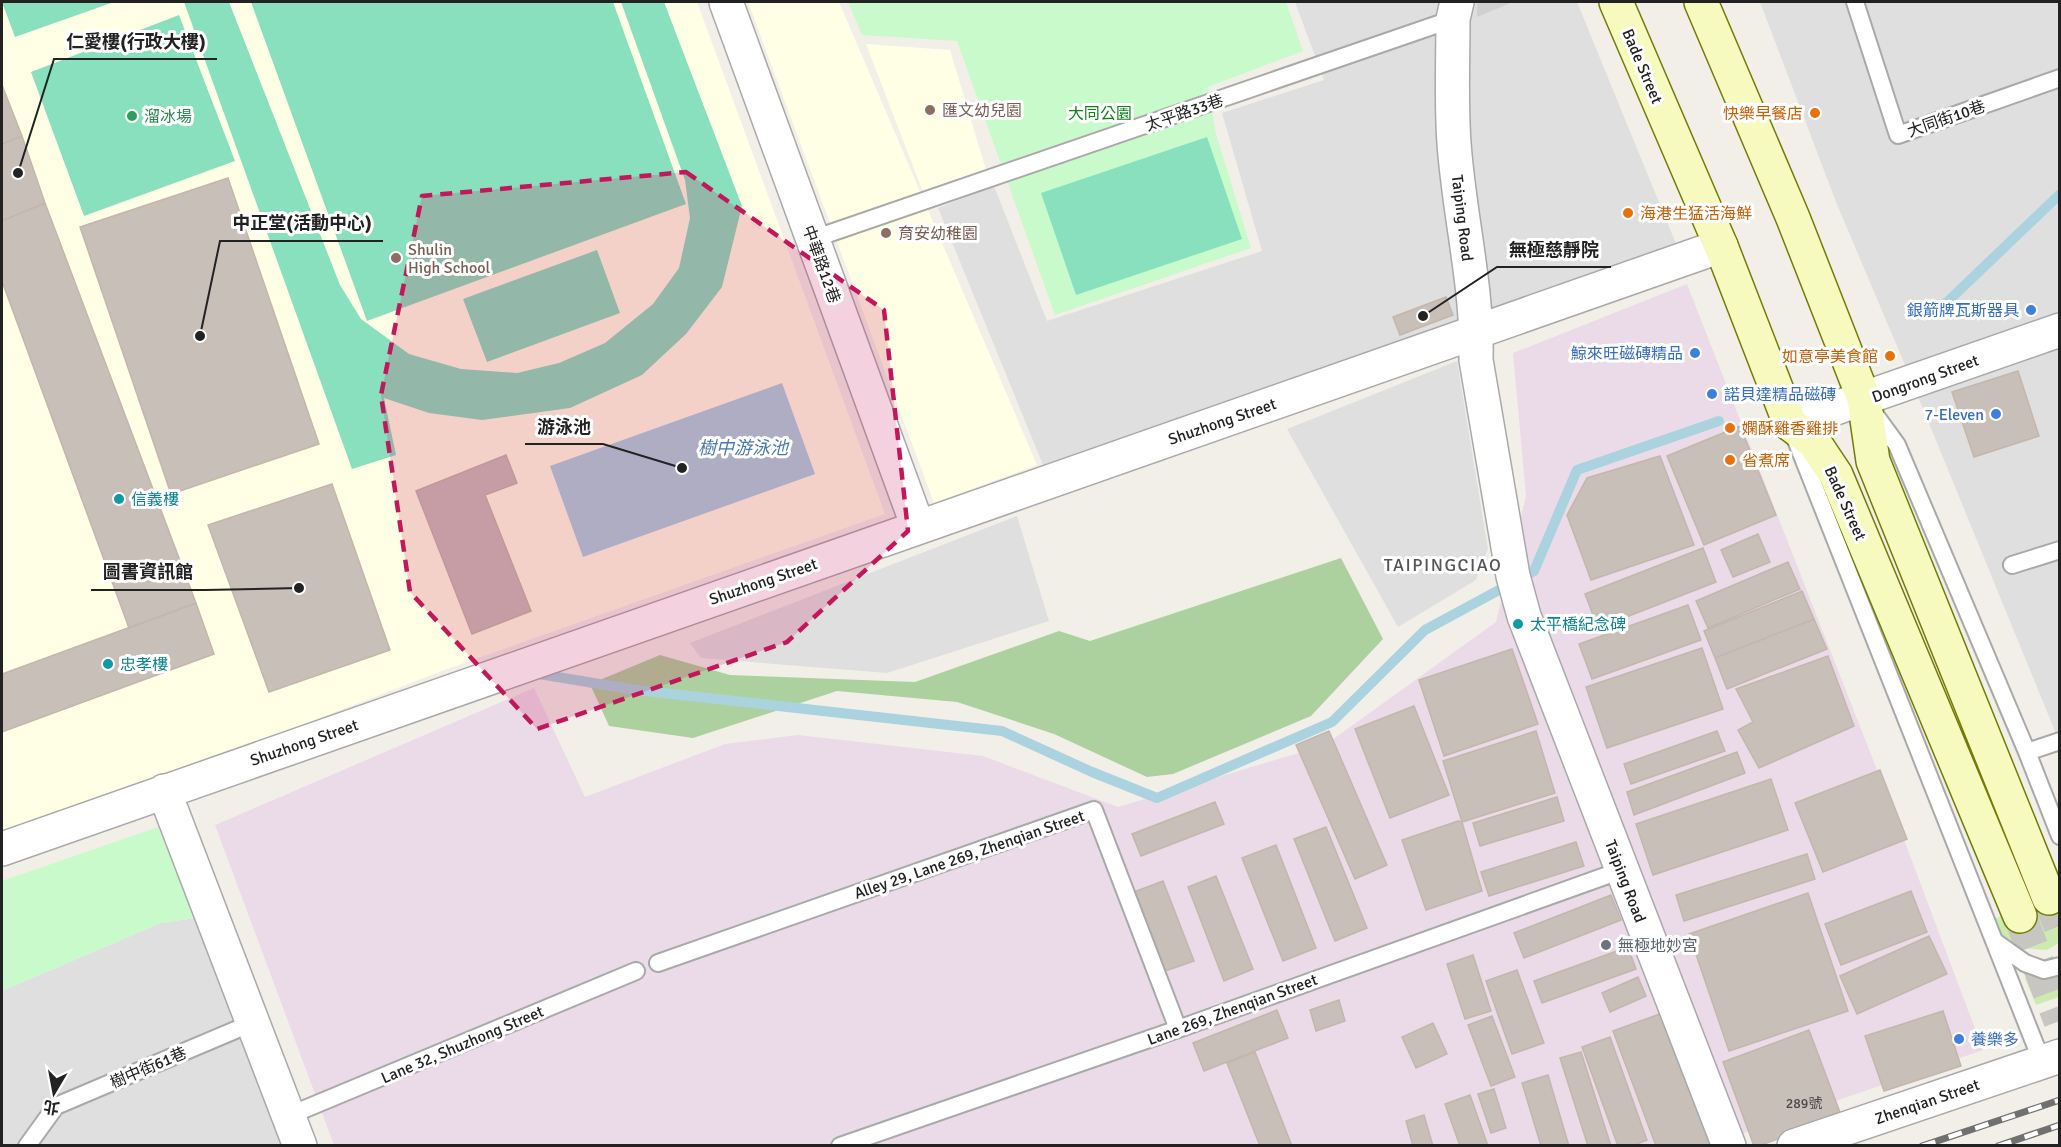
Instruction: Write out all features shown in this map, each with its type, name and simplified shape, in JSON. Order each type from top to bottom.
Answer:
[{"type":"street","name":"中華路12巷","points":[[726,2],[918,527]]},
{"type":"street","name":"Bade Street","points":[[1616,2],[1721,246],[1790,424],[1814,442],[1836,475],[2020,916]]},
{"type":"street","points":[[1701,2],[1793,218],[1864,399],[1873,461],[2049,898]]},
{"type":"street","name":"Taiping Road","points":[[1455,10],[1454,142],[1477,332],[1476,360],[1513,576],[1524,616],[1729,1146]]},
{"type":"street","name":"Shuzhong Street","points":[[2,849],[1721,246]]},
{"type":"street","name":"Dongrong Street","points":[[1790,424],[2060,330]]},
{"type":"street","points":[[164,791],[294,1131]]},
{"type":"street","name":"Zhenqian Street","points":[[1794,1146],[2051,1059]]},
{"type":"lane","name":"大同街10巷","points":[[1855,2],[1898,135],[2060,78]]},
{"type":"lane","name":"太平路33巷","points":[[813,239],[1455,10]]},
{"type":"lane","points":[[1864,399],[1897,446],[2027,752],[2060,836]]},
{"type":"lane","points":[[1790,424],[1994,941],[2051,1059]]},
{"type":"lane","points":[[2012,565],[2060,550]]},
{"type":"lane","points":[[2027,752],[2060,741]]},
{"type":"lane","name":"Alley 29, Lane 269, Zhenqian Street","points":[[658,963],[1094,810],[1178,1029]]},
{"type":"lane","name":"Lane 269, Zhenqian Street","points":[[840,1146],[1178,1029],[1622,870]]},
{"type":"lane","points":[[1994,941],[2025,963],[2044,970],[2060,966]]},
{"type":"lane","name":"Lane 32, Shuzhong Street","points":[[294,1131],[636,971]]},
{"type":"lane","name":"樹中街61巷","points":[[27,1146],[56,1106],[252,1023]]},
{"type":"highlighted area","points":[[686,172],[884,310],[908,531],[787,642],[537,729],[410,592],[381,395],[422,196]]},
{"type":"shaded area","name":"Shulin High School","points":[[2,2],[697,2],[885,514],[447,669],[2,840]]},
{"type":"shaded area","name":"育安幼稚園","points":[[748,2],[839,2],[1037,465],[934,503]]},
{"type":"shaded area","points":[[1295,2],[1577,2],[1679,251],[1043,465],[938,208],[994,186],[1047,321],[1262,251],[1222,113],[1324,80]]},
{"type":"shaded area","points":[[1477,2],[1513,2],[1477,17]]},
{"type":"shaded area","points":[[1760,2],[2059,2],[2059,741],[1836,202]]},
{"type":"shaded area","name":"匯文幼兒園","points":[[866,44],[950,50],[986,170],[923,192]]},
{"type":"shaded area","points":[[1687,284],[1897,821],[1983,1050],[1709,1145],[334,1145],[215,825],[534,688],[585,797],[725,744],[798,735],[983,756],[1118,807],[1325,745],[1496,622],[1526,496],[1513,353]]},
{"type":"shaded area","points":[[1457,361],[1488,549],[1476,580],[1398,627],[1287,429]]},
{"type":"shaded area","points":[[1017,516],[1049,621],[887,673],[701,658],[690,643]]},
{"type":"shaded area","points":[[195,918],[284,1145],[2,1145],[2,991],[161,923]]},
{"type":"green space","points":[[2,2],[114,2],[15,37]]},
{"type":"green space","points":[[184,2],[229,2],[340,285],[361,319],[409,354],[461,369],[517,373],[559,363],[605,343],[653,304],[679,268],[690,218],[685,180],[621,2],[664,2],[742,206],[722,287],[686,334],[642,375],[570,408],[482,420],[429,413],[384,398],[396,455],[352,469]]},
{"type":"green space","points":[[251,2],[613,2],[686,204],[367,321]]},
{"type":"green space","name":"大同公園","points":[[848,2],[1286,2],[1303,51],[1208,87],[1216,134],[1251,248],[1055,315],[957,41],[862,35]]},
{"type":"green space","name":"溜冰場","points":[[179,15],[235,161],[84,216],[31,72]]},
{"type":"green space","points":[[1207,137],[1242,239],[1076,295],[1041,193]]},
{"type":"green space","points":[[597,250],[620,313],[487,362],[463,299]]},
{"type":"green space","points":[[1341,558],[1383,639],[1311,716],[1173,774],[1147,777],[1054,734],[957,702],[837,691],[693,738],[609,726],[590,684],[660,655],[730,675],[915,682],[1059,631],[1090,641]]},
{"type":"green space","points":[[158,827],[195,918],[161,923],[2,991],[2,881]]},
{"type":"green space","points":[[2059,895],[2059,943],[2047,950],[2018,948],[2001,937],[1991,920]]},
{"type":"green space","points":[[2025,978],[2059,979],[2059,997],[2036,1005]]},
{"type":"water","name":"樹中游泳池","points":[[782,383],[815,474],[583,557],[550,466]]},
{"type":"building","points":[[2,85],[22,136],[2,144]]},
{"type":"building","points":[[22,136],[45,203],[2,221],[2,144]]},
{"type":"building","points":[[228,178],[319,444],[171,494],[80,227]]},
{"type":"building","name":"信義樓","points":[[45,203],[196,603],[129,628],[2,281],[2,221]]},
{"type":"building","points":[[1446,297],[1453,315],[1400,335],[1393,317]]},
{"type":"building","name":"7-Eleven","points":[[2018,371],[2039,436],[1974,457],[1952,392]]},
{"type":"building","points":[[1740,426],[1776,515],[1704,545],[1667,456]]},
{"type":"building","points":[[506,455],[517,483],[485,495],[531,611],[472,634],[416,491]]},
{"type":"building","points":[[1660,456],[1694,545],[1591,580],[1567,515],[1587,478]]},
{"type":"building","points":[[332,484],[390,650],[269,692],[208,525]]},
{"type":"building","points":[[1758,534],[1770,562],[1733,577],[1721,550]]},
{"type":"building","points":[[1703,548],[1716,582],[1598,628],[1585,594]]},
{"type":"building","points":[[1788,562],[1800,589],[1708,628],[1696,601]]},
{"type":"building","points":[[1802,591],[1814,619],[1715,658],[1704,631]]},
{"type":"building","name":"忠孝樓","points":[[196,603],[214,654],[2,732],[2,674]]},
{"type":"building","points":[[1688,605],[1701,640],[1592,679],[1579,644]]},
{"type":"building","points":[[1814,619],[1827,649],[1727,689],[1715,658]]},
{"type":"building","points":[[1702,648],[1723,709],[1607,748],[1586,687]]},
{"type":"building","points":[[1512,649],[1538,724],[1444,756],[1419,680]]},
{"type":"building","points":[[1828,656],[1854,726],[1759,768],[1738,730],[1753,722],[1736,689]]},
{"type":"building","points":[[1414,706],[1449,795],[1390,818],[1355,729]]},
{"type":"building","points":[[1329,731],[1387,865],[1355,879],[1296,745]]},
{"type":"building","points":[[1536,731],[1555,793],[1462,822],[1443,761]]},
{"type":"building","points":[[1717,731],[1725,751],[1631,784],[1624,764]]},
{"type":"building","points":[[1737,752],[1745,773],[1634,815],[1627,792]]},
{"type":"building","points":[[1880,770],[1907,839],[1823,872],[1795,803]]},
{"type":"building","points":[[1771,779],[1788,830],[1653,875],[1636,824]]},
{"type":"building","points":[[1557,797],[1564,821],[1480,846],[1473,823]]},
{"type":"building","points":[[1215,802],[1224,824],[1141,856],[1132,834]]},
{"type":"building","points":[[1458,821],[1462,822],[1482,891],[1426,910],[1402,840]]},
{"type":"building","points":[[1326,827],[1367,928],[1335,941],[1294,839]]},
{"type":"building","points":[[1576,842],[1584,866],[1489,896],[1481,872]]},
{"type":"building","points":[[1276,845],[1316,948],[1283,961],[1242,858]]},
{"type":"building","points":[[1807,854],[1815,879],[1684,921],[1676,895]]},
{"type":"building","points":[[1216,876],[1253,969],[1224,981],[1188,887]]},
{"type":"building","points":[[1163,881],[1194,961],[1165,971],[1134,892]]},
{"type":"building","points":[[1911,891],[1927,932],[1841,965],[1825,924]]},
{"type":"building","points":[[1808,893],[1848,1011],[1729,1051],[1689,934]]},
{"type":"building","points":[[1611,895],[1621,920],[1524,958],[1514,933]]},
{"type":"building","points":[[1929,936],[1947,974],[1857,1014],[1840,976]]},
{"type":"building","points":[[1628,947],[1636,969],[1542,1003],[1534,981]]},
{"type":"building","points":[[1473,955],[1491,1011],[1465,1019],[1447,964]]},
{"type":"building","points":[[1517,970],[1544,1043],[1512,1054],[1486,981]]},
{"type":"building","points":[[1638,977],[1646,996],[1610,1012],[1602,993]]},
{"type":"building","points":[[1339,1000],[1345,1021],[1316,1031],[1310,1010]]},
{"type":"building","points":[[1277,1010],[1288,1038],[1204,1071],[1193,1043]]},
{"type":"building","points":[[1943,1011],[1961,1066],[1884,1091],[1865,1036]]},
{"type":"building","points":[[1665,1012],[1714,1146],[1656,1146],[1613,1031]]},
{"type":"building","points":[[1492,1016],[1515,1077],[1491,1086],[1468,1025]]},
{"type":"building","points":[[1433,1023],[1447,1054],[1416,1068],[1402,1037]]},
{"type":"building","points":[[1809,1030],[1841,1115],[1754,1146],[1723,1062]]},
{"type":"building","points":[[1610,1037],[1647,1140],[1632,1146],[1618,1146],[1582,1047]]},
{"type":"building","points":[[1255,1052],[1292,1146],[1260,1146],[1227,1063]]},
{"type":"building","points":[[1581,1052],[1611,1146],[1588,1146],[1560,1058]]},
{"type":"building","points":[[1548,1075],[1569,1146],[1541,1146],[1522,1083]]},
{"type":"building","points":[[1494,1089],[1506,1128],[1491,1133],[1478,1094]]},
{"type":"building","points":[[1470,1095],[1488,1146],[1460,1146],[1445,1104]]},
{"type":"building","points":[[1424,1115],[1433,1146],[1413,1146],[1406,1121]]},
{"type":"waterway","points":[[1942,307],[2060,194]]},
{"type":"waterway","points":[[533,673],[636,690],[1002,731],[1092,772],[1157,798],[1332,722],[1425,630],[1534,571],[1577,470],[1719,421]]},
{"type":"tunnel","points":[[2049,898],[2060,926]]},
{"type":"tunnel","points":[[2020,916],[2060,1021]]},
{"type":"railway","points":[[1922,1146],[2060,1100]]},
{"type":"railway","points":[[1998,1146],[2060,1125]]},
{"type":"place","name":"匯文幼兒園","points":[[930,110]]},
{"type":"place","name":"快樂早餐店","points":[[1815,113]]},
{"type":"place","name":"溜冰場","points":[[132,116]]},
{"type":"place","name":"仁愛樓(行政大樓)","points":[[18,173]]},
{"type":"place","name":"海港生猛活海鮮","points":[[1628,213]]},
{"type":"place","name":"育安幼稚園","points":[[886,233]]},
{"type":"place","name":"Shulin High School","points":[[396,258]]},
{"type":"place","name":"銀箭牌瓦斯器具","points":[[2031,310]]},
{"type":"place","name":"無極慈靜院","points":[[1423,316]]},
{"type":"place","name":"中正堂(活動中心)","points":[[200,336]]},
{"type":"place","name":"鯨來旺磁磚精品","points":[[1695,353]]},
{"type":"place","name":"如意亭美食館","points":[[1890,356]]},
{"type":"place","name":"諾貝達精品磁磚","points":[[1712,394]]},
{"type":"place","name":"7-Eleven","points":[[1996,414]]},
{"type":"place","name":"嫻酥雞香雞排","points":[[1730,428]]},
{"type":"place","name":"省煮席","points":[[1730,460]]},
{"type":"place","name":"游泳池","points":[[682,468]]},
{"type":"place","name":"信義樓","points":[[119,499]]},
{"type":"place","name":"圖書資訊館","points":[[299,588]]},
{"type":"place","name":"太平橋紀念碑","points":[[1518,624]]},
{"type":"place","name":"忠孝樓","points":[[108,664]]},
{"type":"place","name":"無極地妙宮","points":[[1606,945]]},
{"type":"place","name":"養樂多","points":[[1959,1039]]},
{"type":"district","name":"TAIPINGCIAO","points":[[1443,565]]}]
